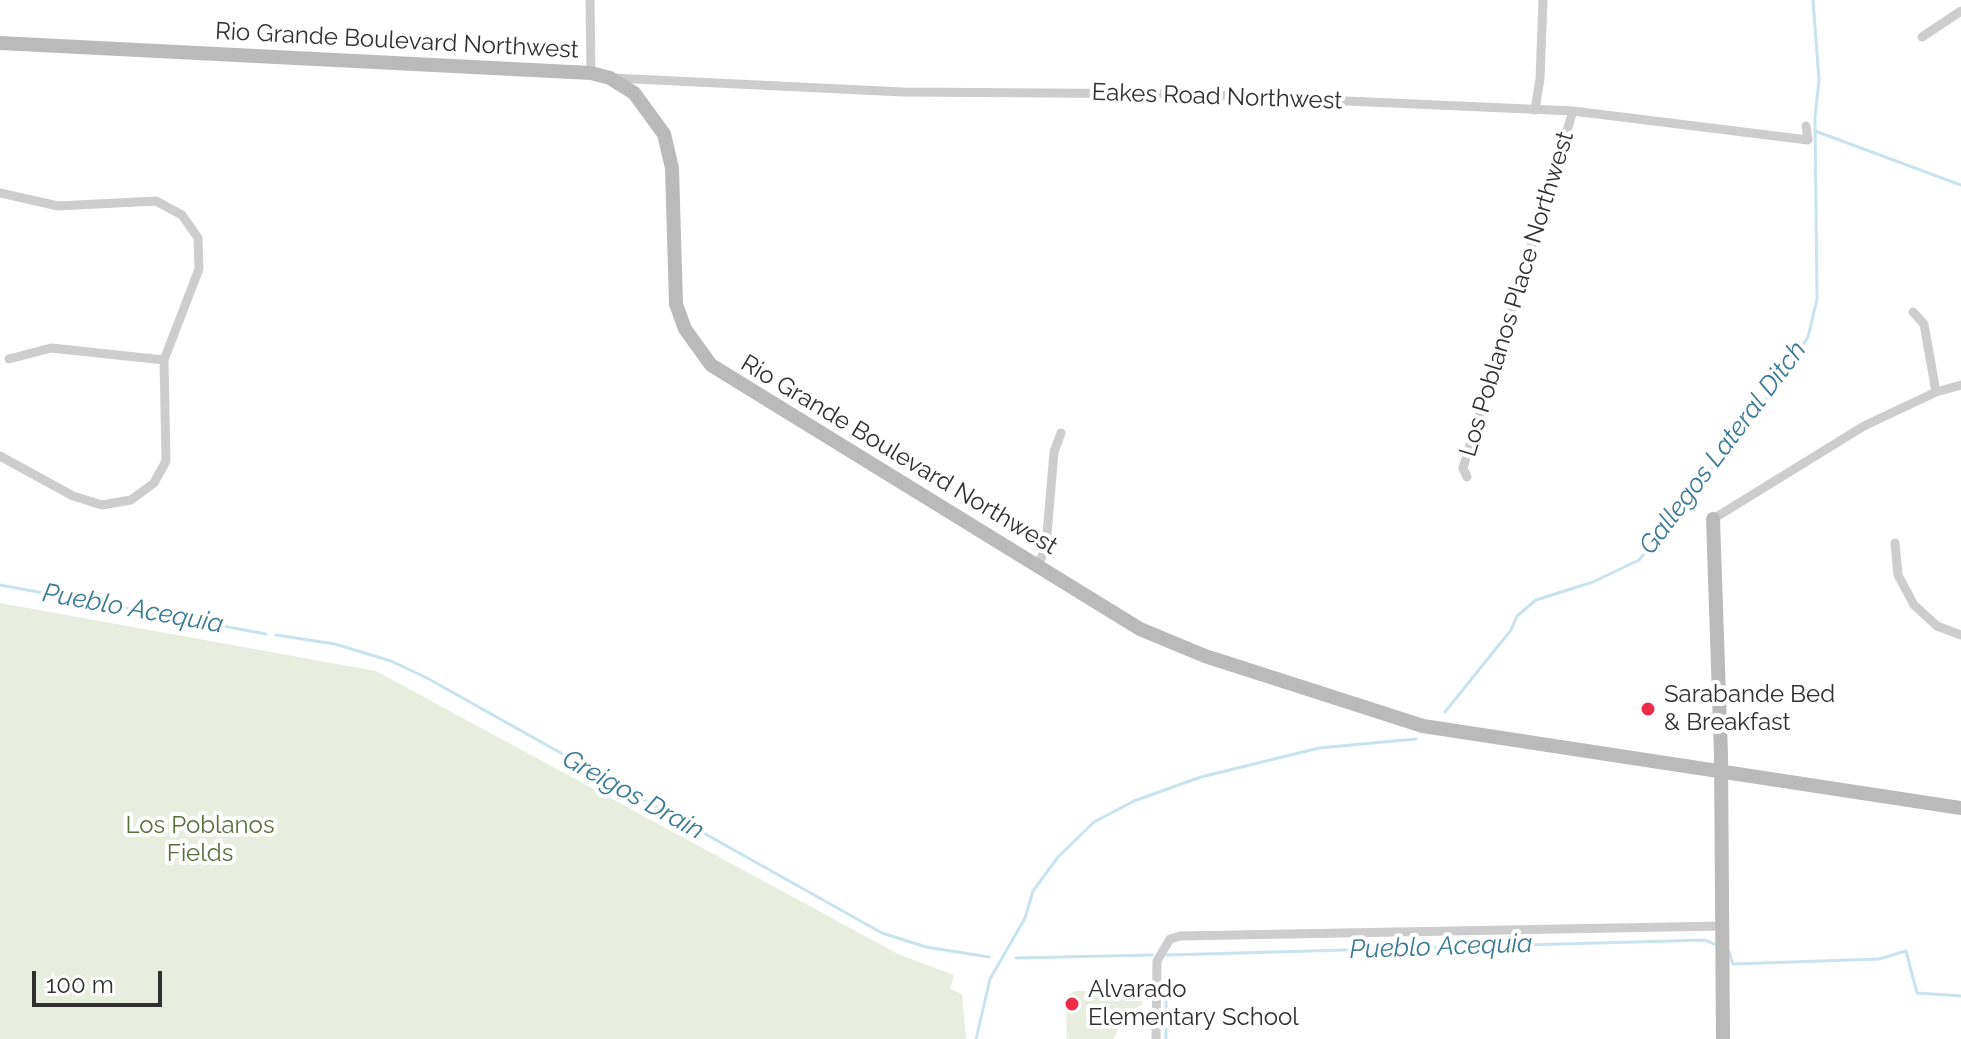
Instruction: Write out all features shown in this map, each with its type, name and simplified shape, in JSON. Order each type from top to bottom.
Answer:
[{"type":"street","points":[[590,0],[591,73]]},
{"type":"street","points":[[1535,110],[1540,79],[1543,0]]},
{"type":"street","points":[[1922,37],[1961,11]]},
{"type":"street","name":"Rio Grande Boulevard Northwest","points":[[0,43],[591,73],[610,78],[634,93],[652,113],[667,143],[672,168],[676,304],[697,349],[727,377],[1140,629],[1167,641],[1407,722],[1961,808]]},
{"type":"street","name":"Eakes Road Northwest","points":[[610,78],[903,92],[1188,94],[1573,111],[1808,140],[1806,126]]},
{"type":"street","name":"Los Poblanos Place Northwest","points":[[1467,477],[1463,468],[1573,111]]},
{"type":"street","points":[[0,193],[58,206],[156,201],[182,215],[198,238],[199,269],[164,360],[166,461],[154,483],[131,500],[102,505],[73,496],[0,456]]},
{"type":"street","points":[[1913,312],[1924,324],[1936,392]]},
{"type":"street","points":[[9,359],[51,348],[164,360]]},
{"type":"street","points":[[1723,1039],[1721,772],[1713,519],[1864,426],[1936,392],[1961,385]]},
{"type":"street","points":[[1038,566],[1046,546],[1054,452],[1061,433]]},
{"type":"street","points":[[1895,543],[1898,575],[1914,605],[1937,626],[1961,635]]},
{"type":"street","points":[[1156,1039],[1157,961],[1170,939],[1196,935],[1722,926]]},
{"type":"green space","name":"Los Poblanos Fields","points":[[0,603],[376,671],[900,955],[954,975],[950,989],[962,994],[966,1039],[0,1039]]},
{"type":"green space","points":[[1076,991],[1139,992],[1143,1004],[1124,1015],[1114,1039],[1067,1039],[1066,1002],[1069,994]]},
{"type":"waterway","name":"Gallegos Lateral Ditch","points":[[1445,712],[1511,630],[1517,616],[1536,600],[1593,582],[1639,560],[1757,413],[1808,337],[1817,299],[1815,117],[1819,80],[1813,0]]},
{"type":"waterway","points":[[1815,131],[1961,185]]},
{"type":"waterway","name":"Pueblo Acequia","points":[[0,585],[266,634]]},
{"type":"waterway","name":"Greigos Drain","points":[[276,635],[335,644],[391,661],[427,678],[882,933],[926,947],[989,957]]},
{"type":"waterway","name":"Gallegos Lateral Ditch","points":[[976,1039],[990,979],[1025,918],[1033,891],[1058,857],[1094,822],[1134,801],[1201,777],[1319,748],[1416,739]]},
{"type":"waterway","name":"Pueblo Acequia","points":[[1167,955],[1705,940],[1714,944]]},
{"type":"waterway","name":"Pueblo Acequia","points":[[1729,952],[1733,964],[1879,959],[1906,951],[1917,993],[1961,996]]},
{"type":"waterway","name":"Pueblo Acequia","points":[[1016,958],[1152,955]]},
{"type":"waterway","points":[[1166,977],[1166,1039]]},
{"type":"place","name":"Sarabande Bed & Breakfast","points":[[1648,709]]},
{"type":"place","name":"Alvarado Elementary School","points":[[1072,1004]]}]
